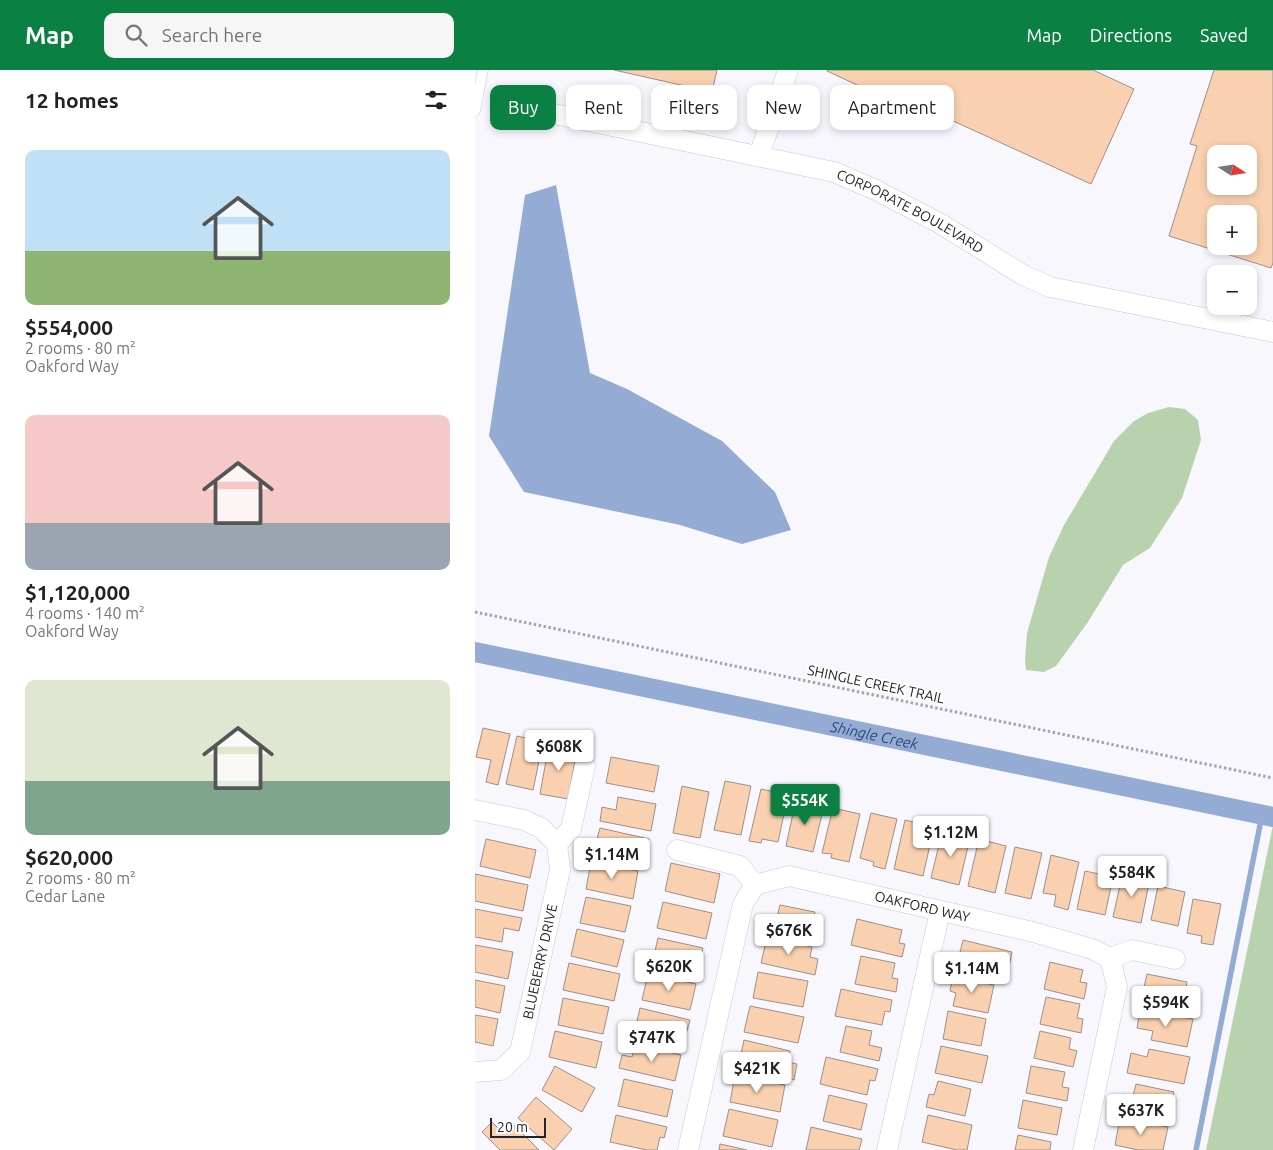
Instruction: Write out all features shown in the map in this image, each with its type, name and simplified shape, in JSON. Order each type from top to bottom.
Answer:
[{"type":"street","points":[[759,156],[789,70]]},
{"type":"street","name":"CORPORATE BOULEVARD","points":[[556,114],[834,172],[876,190],[941,224],[1023,275],[1050,287],[1273,332]]},
{"type":"street","points":[[475,810],[524,820],[541,828],[557,844],[571,829],[585,766]]},
{"type":"street","name":"BLUEBERRY DRIVE","points":[[475,1072],[501,1070],[520,1052],[560,870],[557,844]]},
{"type":"street","points":[[677,850],[740,866],[755,885],[743,904],[688,1150]]},
{"type":"street","name":"OAKFORD WAY","points":[[755,885],[789,876],[1033,932],[1092,949],[1110,958]]},
{"type":"street","points":[[887,1150],[940,911]]},
{"type":"street","points":[[1083,1150],[1117,987],[1110,958],[1133,950],[1175,959]]},
{"type":"lane","points":[[475,111],[483,70]]},
{"type":"path","name":"SHINGLE CREEK TRAIL","points":[[475,612],[1273,778]]},
{"type":"green space","points":[[1169,407],[1185,409],[1198,420],[1201,440],[1182,498],[1150,548],[1123,565],[1088,622],[1056,666],[1044,672],[1026,670],[1027,633],[1049,557],[1064,525],[1114,441],[1134,421],[1148,413]]},
{"type":"green space","points":[[1273,825],[1273,1150],[1206,1150]]},
{"type":"water","points":[[556,185],[590,373],[627,389],[722,441],[775,492],[791,530],[742,544],[680,525],[524,492],[489,436],[525,195]]},
{"type":"building","points":[[614,70],[717,70],[714,85],[681,85]]},
{"type":"building","points":[[1093,70],[1134,89],[1091,184],[954,121],[954,85],[857,85],[827,71]]},
{"type":"building","points":[[1214,70],[1273,70],[1273,263],[1271,268],[1230,255],[1257,255],[1257,205],[1207,205],[1207,248],[1169,236],[1197,146],[1190,144]]},
{"type":"building","points":[[483,728],[510,734],[498,785],[486,782],[491,760],[476,757]]},
{"type":"building","points":[[517,736],[543,742],[533,790],[506,784]]},
{"type":"building","points":[[549,744],[577,749],[568,799],[540,794]]},
{"type":"building","points":[[611,757],[659,766],[654,792],[606,783]]},
{"type":"building","points":[[725,781],[751,786],[741,835],[714,830]]},
{"type":"building","points":[[682,786],[709,792],[700,838],[673,833]]},
{"type":"building","points":[[761,789],[788,795],[778,842],[762,839],[761,843],[749,841]]},
{"type":"building","points":[[618,797],[656,804],[651,831],[600,821],[602,807],[616,810]]},
{"type":"building","points":[[796,799],[824,806],[813,852],[786,846]]},
{"type":"building","points":[[833,808],[860,814],[849,862],[831,858],[832,854],[822,853]]},
{"type":"building","points":[[871,813],[897,819],[885,869],[873,866],[874,862],[860,858]]},
{"type":"building","points":[[905,820],[934,827],[923,876],[894,869]]},
{"type":"building","points":[[600,828],[649,839],[643,866],[593,854]]},
{"type":"building","points":[[942,832],[970,838],[959,885],[931,878]]},
{"type":"building","points":[[486,839],[536,850],[530,878],[480,866]]},
{"type":"building","points":[[979,839],[1006,846],[995,893],[968,886]]},
{"type":"building","points":[[1015,847],[1042,853],[1031,899],[1005,893]]},
{"type":"building","points":[[1051,855],[1079,862],[1068,910],[1054,906],[1056,895],[1043,893]]},
{"type":"building","points":[[591,862],[638,871],[633,899],[586,889]]},
{"type":"building","points":[[671,863],[720,874],[714,903],[665,891]]},
{"type":"building","points":[[1085,871],[1113,877],[1105,915],[1077,909]]},
{"type":"building","points":[[1123,872],[1150,878],[1141,923],[1113,917]]},
{"type":"building","points":[[475,874],[528,885],[523,911],[475,901]]},
{"type":"building","points":[[1158,886],[1185,892],[1178,926],[1151,920]]},
{"type":"building","points":[[586,897],[631,906],[625,932],[580,923]]},
{"type":"building","points":[[1193,899],[1221,904],[1213,945],[1201,943],[1202,936],[1187,933]]},
{"type":"building","points":[[663,902],[712,913],[706,939],[657,928]]},
{"type":"building","points":[[780,905],[815,912],[809,938],[769,930],[772,916],[777,918]]},
{"type":"building","points":[[475,909],[522,918],[519,931],[504,928],[502,942],[475,937]]},
{"type":"building","points":[[857,919],[902,930],[899,943],[905,944],[902,957],[851,945]]},
{"type":"building","points":[[577,929],[624,940],[617,967],[571,956]]},
{"type":"building","points":[[767,937],[812,947],[810,957],[818,959],[815,975],[761,963]]},
{"type":"building","points":[[658,938],[703,948],[697,975],[652,964]]},
{"type":"building","points":[[963,940],[1012,952],[1006,981],[956,969]]},
{"type":"building","points":[[475,945],[513,952],[508,979],[475,972]]},
{"type":"building","points":[[861,956],[895,963],[892,978],[898,979],[896,992],[855,984]]},
{"type":"building","points":[[1050,962],[1083,970],[1080,982],[1087,983],[1084,999],[1044,989]]},
{"type":"building","points":[[569,963],[620,974],[614,1001],[563,990]]},
{"type":"building","points":[[758,972],[808,981],[803,1007],[753,998]]},
{"type":"building","points":[[648,974],[696,984],[690,1010],[642,1000]]},
{"type":"building","points":[[1147,974],[1187,982],[1182,1010],[1148,1003],[1151,988],[1144,987]]},
{"type":"building","points":[[953,976],[994,985],[988,1013],[953,1006],[956,993],[950,991]]},
{"type":"building","points":[[475,980],[505,986],[500,1013],[475,1007]]},
{"type":"building","points":[[841,989],[892,1000],[890,1012],[885,1011],[882,1025],[835,1016]]},
{"type":"building","points":[[1046,997],[1080,1004],[1077,1018],[1083,1019],[1081,1033],[1040,1024]]},
{"type":"building","points":[[563,998],[609,1007],[603,1034],[558,1025]]},
{"type":"building","points":[[750,1006],[804,1017],[798,1043],[744,1032]]},
{"type":"building","points":[[640,1008],[690,1020],[687,1031],[683,1030],[680,1045],[634,1035]]},
{"type":"building","points":[[1140,1010],[1193,1019],[1187,1047],[1151,1040],[1153,1031],[1137,1028]]},
{"type":"building","points":[[948,1011],[986,1019],[981,1046],[943,1039]]},
{"type":"building","points":[[475,1015],[498,1019],[493,1046],[475,1042]]},
{"type":"building","points":[[846,1026],[872,1031],[869,1045],[882,1048],[879,1061],[840,1052]]},
{"type":"building","points":[[555,1031],[602,1042],[596,1068],[549,1057]]},
{"type":"building","points":[[1040,1031],[1071,1038],[1069,1049],[1077,1051],[1073,1067],[1034,1058]]},
{"type":"building","points":[[744,1040],[790,1051],[787,1062],[797,1064],[794,1080],[738,1068]]},
{"type":"building","points":[[635,1044],[681,1055],[675,1081],[619,1068],[622,1055],[632,1057]]},
{"type":"building","points":[[941,1046],[988,1056],[982,1083],[935,1073]]},
{"type":"building","points":[[1149,1049],[1190,1057],[1184,1084],[1127,1073],[1131,1053],[1147,1057]]},
{"type":"building","points":[[826,1057],[878,1069],[875,1081],[870,1080],[867,1095],[820,1084]]},
{"type":"building","points":[[555,1066],[595,1088],[582,1112],[542,1090]]},
{"type":"building","points":[[1031,1066],[1065,1072],[1062,1087],[1069,1088],[1067,1101],[1026,1093]]},
{"type":"building","points":[[735,1075],[785,1085],[780,1112],[730,1102]]},
{"type":"building","points":[[624,1079],[673,1090],[667,1117],[618,1106]]},
{"type":"building","points":[[938,1081],[971,1089],[965,1116],[926,1107],[929,1094],[934,1095]]},
{"type":"building","points":[[1136,1084],[1174,1092],[1168,1119],[1121,1109],[1124,1094],[1133,1096]]},
{"type":"building","points":[[829,1095],[867,1104],[861,1130],[823,1121]]},
{"type":"building","points":[[536,1097],[572,1129],[554,1150],[518,1118]]},
{"type":"building","points":[[1023,1100],[1062,1108],[1057,1135],[1018,1128]]},
{"type":"building","points":[[729,1109],[778,1120],[772,1147],[723,1136]]},
{"type":"building","points":[[616,1115],[667,1127],[664,1138],[660,1137],[657,1150],[647,1150],[610,1142]]},
{"type":"building","points":[[928,1115],[972,1125],[967,1150],[957,1150],[922,1142]]},
{"type":"building","points":[[1120,1118],[1168,1127],[1163,1150],[1138,1150],[1115,1145]]},
{"type":"building","points":[[492,1122],[504,1134],[513,1124],[539,1150],[500,1150],[482,1132]]},
{"type":"building","points":[[811,1127],[862,1139],[859,1150],[806,1150]]},
{"type":"building","points":[[1018,1135],[1051,1142],[1050,1150],[1015,1150]]},
{"type":"building","points":[[720,1144],[747,1150],[719,1150]]},
{"type":"waterway","name":"Shingle Creek","points":[[475,652],[1273,817]]},
{"type":"waterway","points":[[1196,1150],[1262,815]]}]
